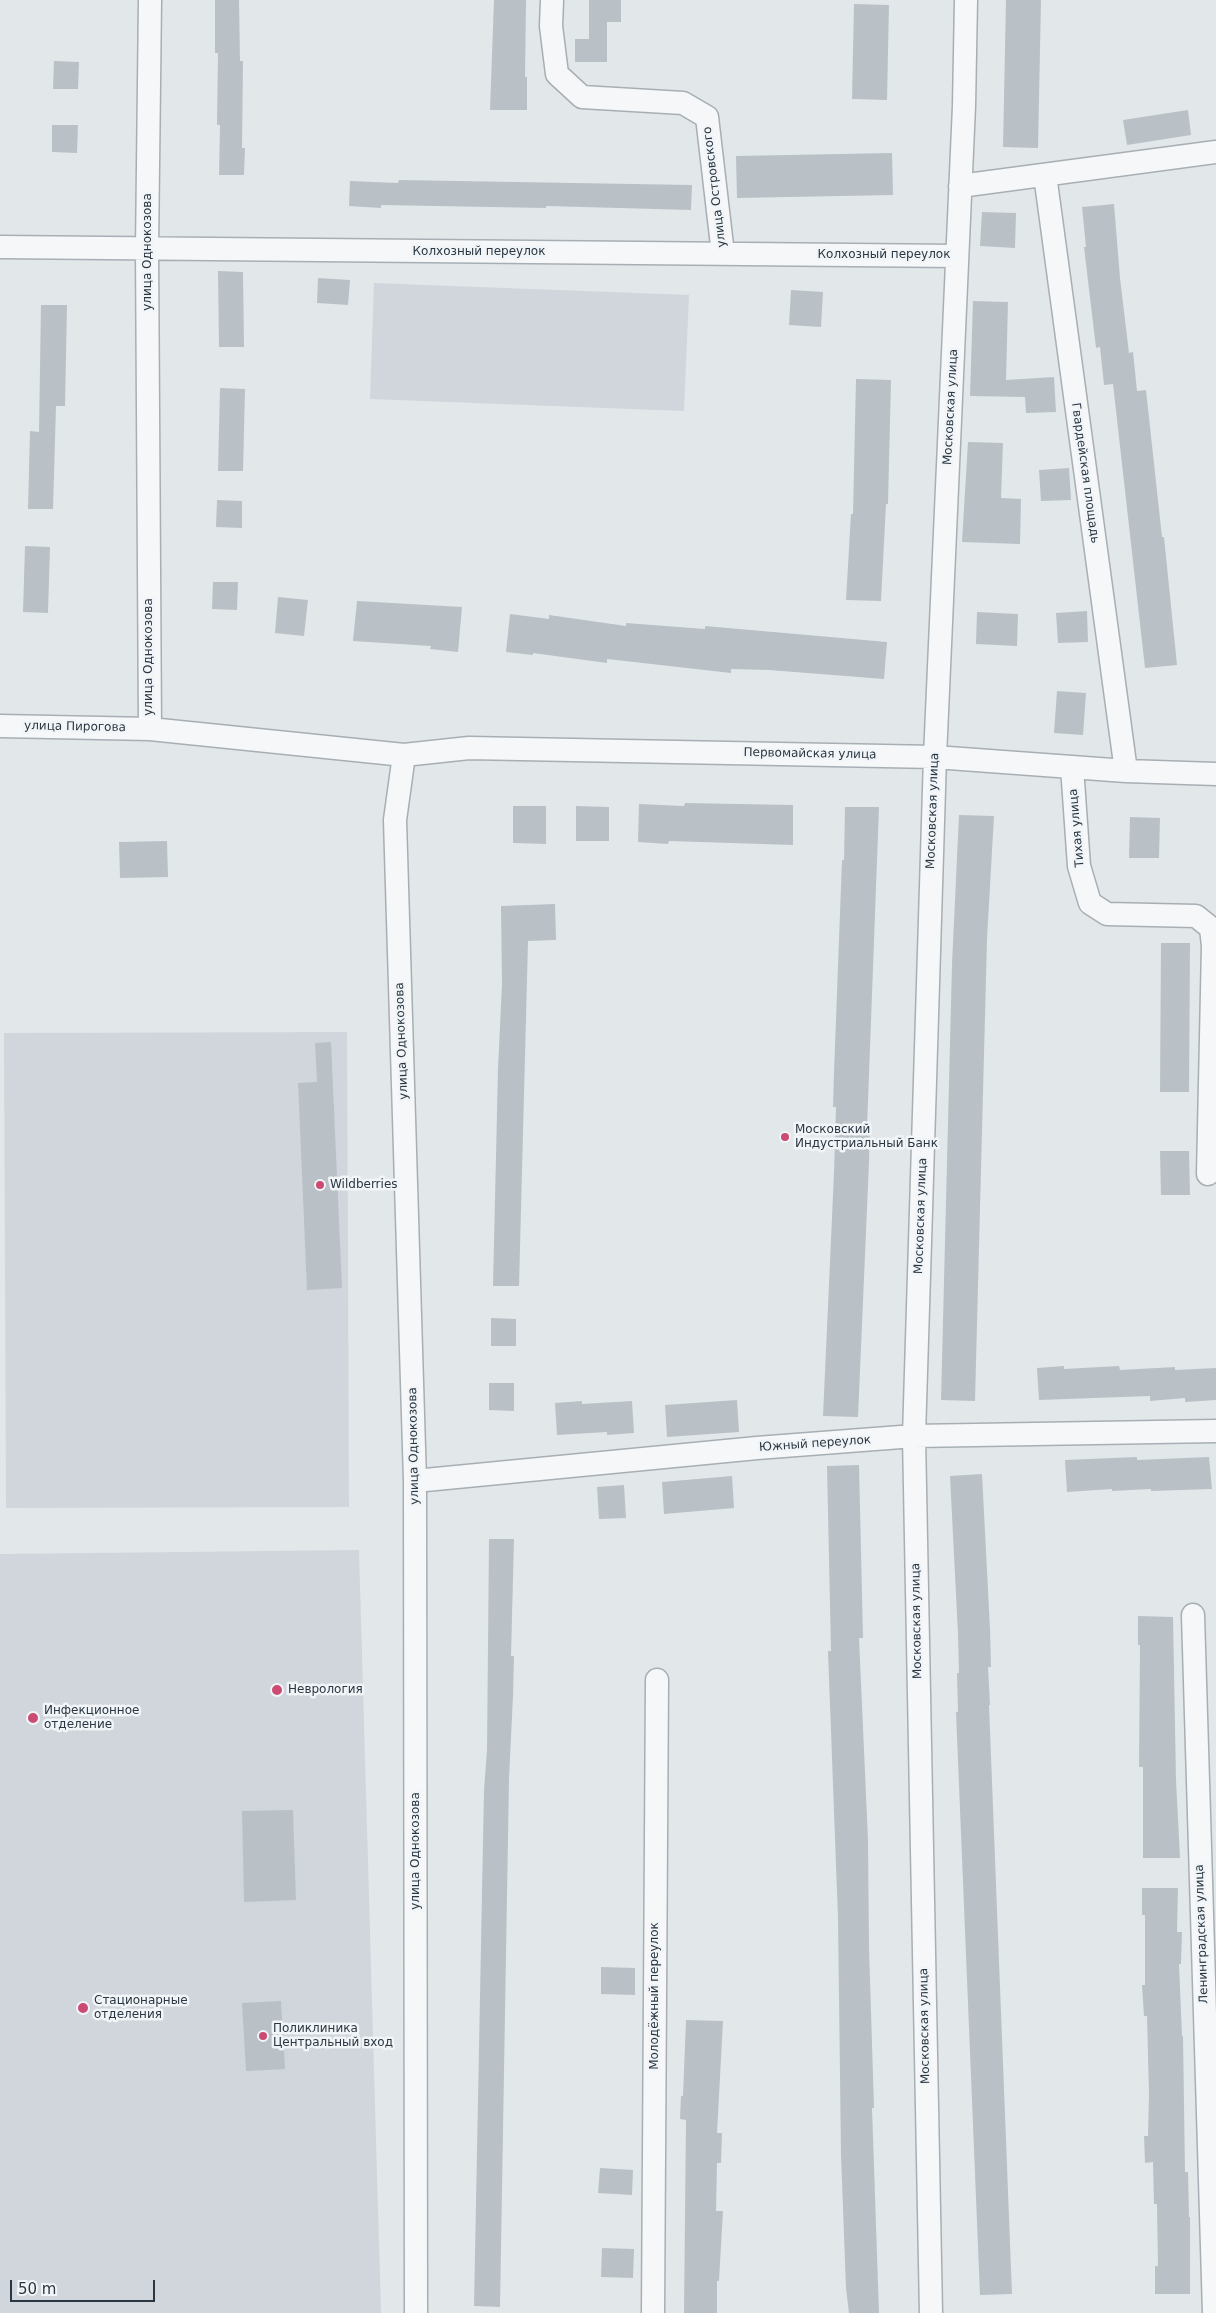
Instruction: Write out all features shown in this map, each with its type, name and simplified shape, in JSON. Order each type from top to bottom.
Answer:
[{"type":"street","name":"улица Однокозова","points":[[150,0],[147,249],[150,729],[404,755],[395,820],[415,1481],[416,2313]]},
{"type":"street","name":"улица Островского","points":[[552,0],[551,26],[557,74],[582,97],[683,103],[707,117],[723,254]]},
{"type":"street","name":"Московская улица","points":[[931,2313],[914,1436],[935,757],[960,186],[966,0]]},
{"type":"street","points":[[960,186],[1216,152]]},
{"type":"street","name":"Гвардейская площадь","points":[[1045,175],[1126,771]]},
{"type":"street","name":"Колхозный переулок","points":[[0,247],[957,256]]},
{"type":"street","name":"улица Пирогова","points":[[0,726],[150,729]]},
{"type":"street","name":"Первомайская улица","points":[[404,755],[469,748],[935,757],[1126,771],[1216,774]]},
{"type":"street","name":"Тихая улица","points":[[1072,767],[1079,866],[1090,903],[1107,914],[1196,916],[1211,928],[1213,946],[1208,1174]]},
{"type":"street","name":"Южный переулок","points":[[415,1481],[758,1448],[914,1436],[1216,1431]]},
{"type":"street","name":"Ленинградская улица","points":[[1193,1615],[1214,2313]]},
{"type":"street","name":"Молодёжный переулок","points":[[652,2313],[658,1680]]},
{"type":"shaded area","points":[[374,283],[689,295],[684,411],[370,399]]},
{"type":"shaded area","points":[[347,1032],[349,1507],[6,1508],[4,1033]]},
{"type":"shaded area","points":[[359,1550],[381,2313],[0,2313],[0,1554]]},
{"type":"building","points":[[215,0],[239,0],[240,61],[243,61],[242,148],[245,148],[244,175],[219,175],[220,125],[217,125],[218,53],[215,53]]},
{"type":"building","points":[[494,0],[526,0],[525,77],[527,77],[527,110],[490,110]]},
{"type":"building","points":[[589,0],[621,0],[621,22],[607,22],[607,62],[575,62],[575,39],[589,39]]},
{"type":"building","points":[[1006,0],[1041,0],[1038,148],[1003,147]]},
{"type":"building","points":[[854,4],[889,5],[887,100],[852,99]]},
{"type":"building","points":[[54,61],[79,62],[78,89],[53,89]]},
{"type":"building","points":[[1188,110],[1191,135],[1127,145],[1123,120]]},
{"type":"building","points":[[52,125],[78,125],[77,153],[52,152]]},
{"type":"building","points":[[892,153],[893,195],[737,198],[736,156]]},
{"type":"building","points":[[399,180],[692,185],[691,210],[546,206],[546,208],[381,205],[381,208],[349,206],[350,181],[398,183]]},
{"type":"building","points":[[1114,204],[1129,353],[1133,352],[1137,391],[1146,390],[1177,665],[1145,668],[1113,384],[1104,385],[1100,347],[1096,348],[1084,247],[1086,247],[1082,207]]},
{"type":"building","points":[[982,212],[1016,213],[1015,248],[980,246]]},
{"type":"building","points":[[218,271],[243,272],[244,347],[219,347]]},
{"type":"building","points":[[318,278],[350,280],[348,305],[317,303]]},
{"type":"building","points":[[791,290],[823,292],[821,327],[789,325]]},
{"type":"building","points":[[973,301],[1008,302],[1006,380],[1054,377],[1056,412],[1026,413],[1025,397],[970,396]]},
{"type":"building","points":[[41,305],[67,305],[65,406],[56,406],[53,509],[28,509],[30,431],[39,432]]},
{"type":"building","points":[[856,379],[891,380],[888,504],[886,504],[881,601],[846,600],[851,514],[853,514]]},
{"type":"building","points":[[220,388],[245,389],[243,471],[218,471]]},
{"type":"building","points":[[968,442],[1003,443],[1001,498],[1021,499],[1020,544],[962,542]]},
{"type":"building","points":[[1069,468],[1071,500],[1041,501],[1039,470]]},
{"type":"building","points":[[217,500],[242,501],[242,528],[216,527]]},
{"type":"building","points":[[25,546],[50,547],[48,613],[23,612]]},
{"type":"building","points":[[213,582],[238,582],[237,610],[212,609]]},
{"type":"building","points":[[278,597],[308,600],[304,636],[275,633]]},
{"type":"building","points":[[357,601],[462,607],[458,652],[430,649],[431,646],[353,641]]},
{"type":"building","points":[[1087,611],[1088,642],[1058,643],[1056,613]]},
{"type":"building","points":[[977,612],[1018,614],[1017,646],[976,644]]},
{"type":"building","points":[[510,614],[549,619],[549,615],[626,626],[626,623],[705,629],[705,626],[887,642],[884,679],[769,670],[731,669],[731,673],[607,659],[607,663],[533,653],[533,655],[506,652]]},
{"type":"building","points":[[1057,691],[1086,693],[1083,735],[1054,733]]},
{"type":"building","points":[[685,803],[793,805],[793,845],[669,841],[668,844],[638,842],[639,804],[684,806]]},
{"type":"building","points":[[513,806],[546,806],[546,844],[513,843]]},
{"type":"building","points":[[576,806],[609,807],[609,841],[576,841]]},
{"type":"building","points":[[845,807],[879,807],[867,1128],[870,1128],[869,1162],[858,1417],[823,1416],[834,1173],[836,1107],[833,1107],[834,1072]]},
{"type":"building","points":[[959,815],[994,816],[987,939],[975,1401],[941,1400],[952,964]]},
{"type":"building","points":[[1130,817],[1160,818],[1159,858],[1129,858]]},
{"type":"building","points":[[167,841],[168,877],[120,878],[119,842]]},
{"type":"building","points":[[555,904],[556,940],[528,941],[519,1286],[493,1286],[502,984],[501,906]]},
{"type":"building","points":[[1161,943],[1190,943],[1189,1092],[1160,1092]]},
{"type":"building","name":"Wildberries","points":[[331,1042],[342,1288],[307,1290],[298,1083],[317,1082],[315,1043]]},
{"type":"building","points":[[1160,1151],[1189,1151],[1190,1195],[1161,1195]]},
{"type":"building","points":[[491,1318],[516,1319],[516,1346],[491,1346]]},
{"type":"building","points":[[1064,1366],[1064,1369],[1119,1366],[1120,1370],[1175,1367],[1175,1370],[1216,1368],[1216,1400],[1185,1402],[1185,1398],[1150,1401],[1150,1396],[1039,1400],[1037,1368]]},
{"type":"building","points":[[489,1383],[514,1383],[514,1411],[489,1410]]},
{"type":"building","points":[[737,1400],[739,1432],[667,1437],[665,1405]]},
{"type":"building","points":[[582,1401],[582,1404],[632,1401],[634,1433],[607,1435],[607,1432],[557,1435],[555,1403]]},
{"type":"building","points":[[1137,1457],[1137,1460],[1209,1457],[1212,1489],[1112,1491],[1112,1489],[1067,1492],[1065,1460]]},
{"type":"building","points":[[859,1465],[863,1638],[859,1638],[868,1840],[874,2108],[872,2108],[879,2313],[849,2313],[846,2288],[841,2155],[838,1918],[828,1651],[831,1651],[827,1466]]},
{"type":"building","points":[[982,1474],[990,1629],[989,1705],[1012,2294],[980,2295],[956,1712],[958,1712],[957,1673],[959,1673],[950,1476]]},
{"type":"building","points":[[732,1476],[734,1508],[664,1514],[662,1482]]},
{"type":"building","points":[[624,1485],[626,1518],[599,1519],[597,1487]]},
{"type":"building","points":[[489,1539],[514,1539],[511,1656],[514,1656],[509,1778],[500,2307],[474,2306],[484,1790],[487,1750]]},
{"type":"building","points":[[1138,1616],[1173,1617],[1176,1780],[1180,1858],[1143,1858],[1143,1767],[1139,1767],[1140,1645],[1138,1645]]},
{"type":"building","points":[[293,1810],[296,1900],[244,1902],[242,1811]]},
{"type":"building","points":[[1142,1888],[1178,1888],[1177,1932],[1182,1932],[1181,1964],[1179,1964],[1183,2036],[1185,2172],[1188,2172],[1190,2217],[1190,2294],[1155,2294],[1155,2266],[1158,2266],[1157,2204],[1154,2204],[1153,2162],[1145,2163],[1144,2136],[1148,2136],[1149,2094],[1147,2016],[1144,2016],[1142,1985],[1145,1985],[1145,1915],[1142,1915]]},
{"type":"building","points":[[601,1967],[635,1968],[635,1995],[601,1994]]},
{"type":"building","name":"Поликлиника Центральный вход","points":[[281,2001],[285,2069],[246,2071],[242,2003]]},
{"type":"building","points":[[686,2020],[723,2021],[717,2133],[722,2133],[721,2163],[717,2163],[716,2211],[723,2211],[719,2281],[717,2281],[717,2313],[684,2313],[686,2120],[680,2119],[681,2096],[683,2096]]},
{"type":"building","points":[[600,2168],[633,2170],[632,2195],[598,2193]]},
{"type":"building","points":[[602,2248],[634,2249],[633,2278],[601,2277]]},
{"type":"place","name":"Московский Индустриальный Банк","points":[[785,1137]]},
{"type":"place","name":"Wildberries","points":[[320,1185]]},
{"type":"place","name":"Неврология","points":[[277,1690]]},
{"type":"place","name":"Инфекционное отделение","points":[[33,1718]]},
{"type":"place","name":"Стационарные отделения","points":[[83,2008]]},
{"type":"place","name":"Поликлиника Центральный вход","points":[[263,2036]]}]
